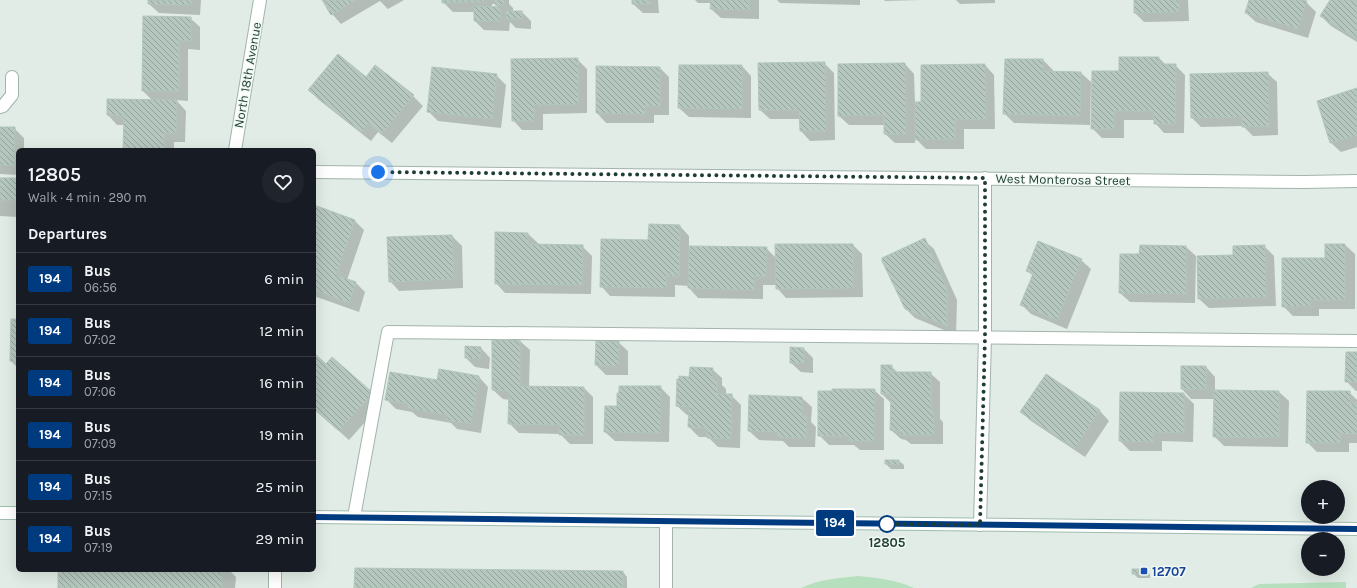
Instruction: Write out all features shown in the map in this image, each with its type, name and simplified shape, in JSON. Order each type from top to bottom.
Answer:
[{"type":"street","name":"North 18th Avenue","points":[[235,148],[260,0]]},
{"type":"street","points":[[0,107],[4,106],[12,95],[12,77]]},
{"type":"street","name":"West Monterosa Street","points":[[316,172],[1288,182],[1357,181]]},
{"type":"street","points":[[980,525],[985,337],[985,178]]},
{"type":"street","points":[[354,517],[388,332],[1357,341]]},
{"type":"street","points":[[0,513],[16,513]]},
{"type":"street","points":[[316,517],[1357,529]]},
{"type":"street","points":[[666,521],[666,588]]},
{"type":"street","points":[[275,572],[275,588]]},
{"type":"green space","points":[[858,576],[894,581],[914,588],[801,588],[822,581]]},
{"type":"green space","points":[[1346,582],[1346,588],[1251,588],[1259,584]]},
{"type":"building","points":[[148,0],[191,0],[191,5],[148,4]]},
{"type":"building","points":[[322,0],[356,0],[331,15]]},
{"type":"building","points":[[442,0],[483,0],[483,2],[442,3]]},
{"type":"building","points":[[495,0],[504,0],[504,5],[495,5]]},
{"type":"building","points":[[632,0],[649,0],[650,4],[632,4]]},
{"type":"building","points":[[711,0],[749,0],[749,10],[710,9]]},
{"type":"building","points":[[1134,0],[1179,0],[1179,12],[1134,13]]},
{"type":"building","points":[[1249,0],[1307,1],[1298,29],[1245,13]]},
{"type":"building","points":[[1330,0],[1357,0],[1357,39],[1320,16]]},
{"type":"building","points":[[474,6],[501,7],[500,21],[474,21]]},
{"type":"building","points":[[506,11],[522,11],[522,19],[506,19]]},
{"type":"building","points":[[143,16],[191,17],[191,41],[179,40],[179,91],[142,91]]},
{"type":"building","points":[[338,54],[366,77],[375,65],[414,95],[382,134],[368,123],[361,132],[308,90]]},
{"type":"building","points":[[1119,57],[1159,57],[1159,64],[1176,64],[1175,124],[1154,124],[1154,111],[1114,111],[1114,129],[1091,129],[1092,71],[1119,71]]},
{"type":"building","points":[[578,58],[578,104],[534,105],[534,121],[512,121],[511,59]]},
{"type":"building","points":[[1005,59],[1043,59],[1043,71],[1081,72],[1080,116],[1003,114]]},
{"type":"building","points":[[825,62],[826,131],[800,131],[799,110],[759,110],[758,63]]},
{"type":"building","points":[[905,63],[906,134],[884,134],[884,115],[838,116],[838,64]]},
{"type":"building","points":[[985,64],[986,119],[955,120],[955,139],[915,140],[915,102],[921,102],[921,65]]},
{"type":"building","points":[[679,65],[742,65],[742,109],[678,108]]},
{"type":"building","points":[[596,66],[660,67],[660,106],[645,106],[645,114],[596,113]]},
{"type":"building","points":[[432,67],[497,74],[492,119],[427,112]]},
{"type":"building","points":[[1268,72],[1269,126],[1242,127],[1242,117],[1191,118],[1190,74]]},
{"type":"building","points":[[1357,88],[1357,135],[1330,143],[1317,101]]},
{"type":"building","points":[[107,99],[177,100],[176,133],[164,133],[164,148],[123,148],[124,116],[107,115]]},
{"type":"building","points":[[0,127],[15,127],[14,166],[0,165]]},
{"type":"building","points":[[0,178],[16,178],[16,200],[0,200]]},
{"type":"building","points":[[316,206],[355,220],[336,275],[356,282],[349,303],[316,291]]},
{"type":"building","points":[[649,224],[680,225],[679,276],[666,276],[666,288],[600,287],[601,239],[648,240]]},
{"type":"building","points":[[495,232],[528,233],[528,244],[583,245],[582,285],[495,284]]},
{"type":"building","points":[[452,235],[454,279],[389,282],[387,237]]},
{"type":"building","points":[[925,238],[947,290],[947,326],[905,309],[882,261],[882,258]]},
{"type":"building","points":[[1038,241],[1082,259],[1057,320],[1020,305],[1033,274],[1026,271]]},
{"type":"building","points":[[775,244],[853,244],[853,288],[776,289]]},
{"type":"building","points":[[1325,244],[1345,244],[1345,300],[1310,300],[1310,306],[1282,307],[1282,258],[1325,258]]},
{"type":"building","points":[[1140,245],[1186,246],[1186,294],[1119,293],[1120,254],[1139,254]]},
{"type":"building","points":[[1265,245],[1266,297],[1198,299],[1197,256],[1233,255],[1233,246]]},
{"type":"building","points":[[689,246],[767,247],[766,276],[754,276],[754,290],[688,288]]},
{"type":"building","points":[[11,319],[16,319],[16,362],[10,361]]},
{"type":"building","points":[[492,340],[520,340],[520,386],[584,387],[584,435],[559,435],[559,425],[508,424],[509,391],[492,390]]},
{"type":"building","points":[[596,341],[619,341],[618,366],[595,365]]},
{"type":"building","points":[[465,346],[481,347],[480,359],[465,358]]},
{"type":"building","points":[[790,347],[804,348],[804,363],[790,363]]},
{"type":"building","points":[[1346,352],[1357,352],[1357,382],[1345,382]]},
{"type":"building","points":[[316,355],[326,364],[332,357],[373,393],[339,431],[316,411]]},
{"type":"building","points":[[881,365],[892,365],[892,372],[931,372],[931,411],[934,411],[934,435],[900,435],[900,431],[890,430],[891,394],[881,394]]},
{"type":"building","points":[[1181,366],[1206,366],[1206,389],[1181,389]]},
{"type":"building","points":[[690,367],[713,368],[712,378],[717,379],[717,394],[732,394],[731,439],[707,438],[707,428],[688,427],[689,407],[676,406],[677,379],[679,379],[679,376],[689,377]]},
{"type":"building","points":[[439,369],[479,376],[471,424],[446,420],[447,415],[407,408],[408,404],[385,400],[390,372],[437,380]]},
{"type":"building","points":[[1046,374],[1100,410],[1075,448],[1020,412]]},
{"type":"building","points":[[619,386],[661,386],[660,433],[604,432],[605,406],[617,406],[617,393],[619,393]]},
{"type":"building","points":[[832,389],[875,389],[874,441],[849,441],[849,436],[818,436],[818,391],[832,391]]},
{"type":"building","points":[[1214,390],[1279,391],[1279,437],[1213,437]]},
{"type":"building","points":[[1307,391],[1350,391],[1350,403],[1357,403],[1357,434],[1340,433],[1340,443],[1306,443]]},
{"type":"building","points":[[1120,392],[1184,393],[1184,433],[1153,432],[1153,442],[1119,441]]},
{"type":"building","points":[[749,395],[802,397],[802,416],[807,416],[806,438],[778,437],[778,432],[748,431]]},
{"type":"building","points":[[885,460],[899,460],[899,465],[885,464]]},
{"type":"building","points":[[355,568],[623,571],[623,588],[354,588]]},
{"type":"building","points":[[1132,569],[1146,569],[1146,574],[1132,574]]},
{"type":"building","points":[[58,572],[222,572],[222,588],[58,588]]},
{"type":"bus line","name":"194","points":[[316,517],[1357,529]]},
{"type":"place","name":"12805","points":[[887,524]]},
{"type":"place","name":"12707","points":[[1144,571]]},
{"type":"route","points":[[378,172],[985,178],[985,337],[980,525],[887,524]]}]
